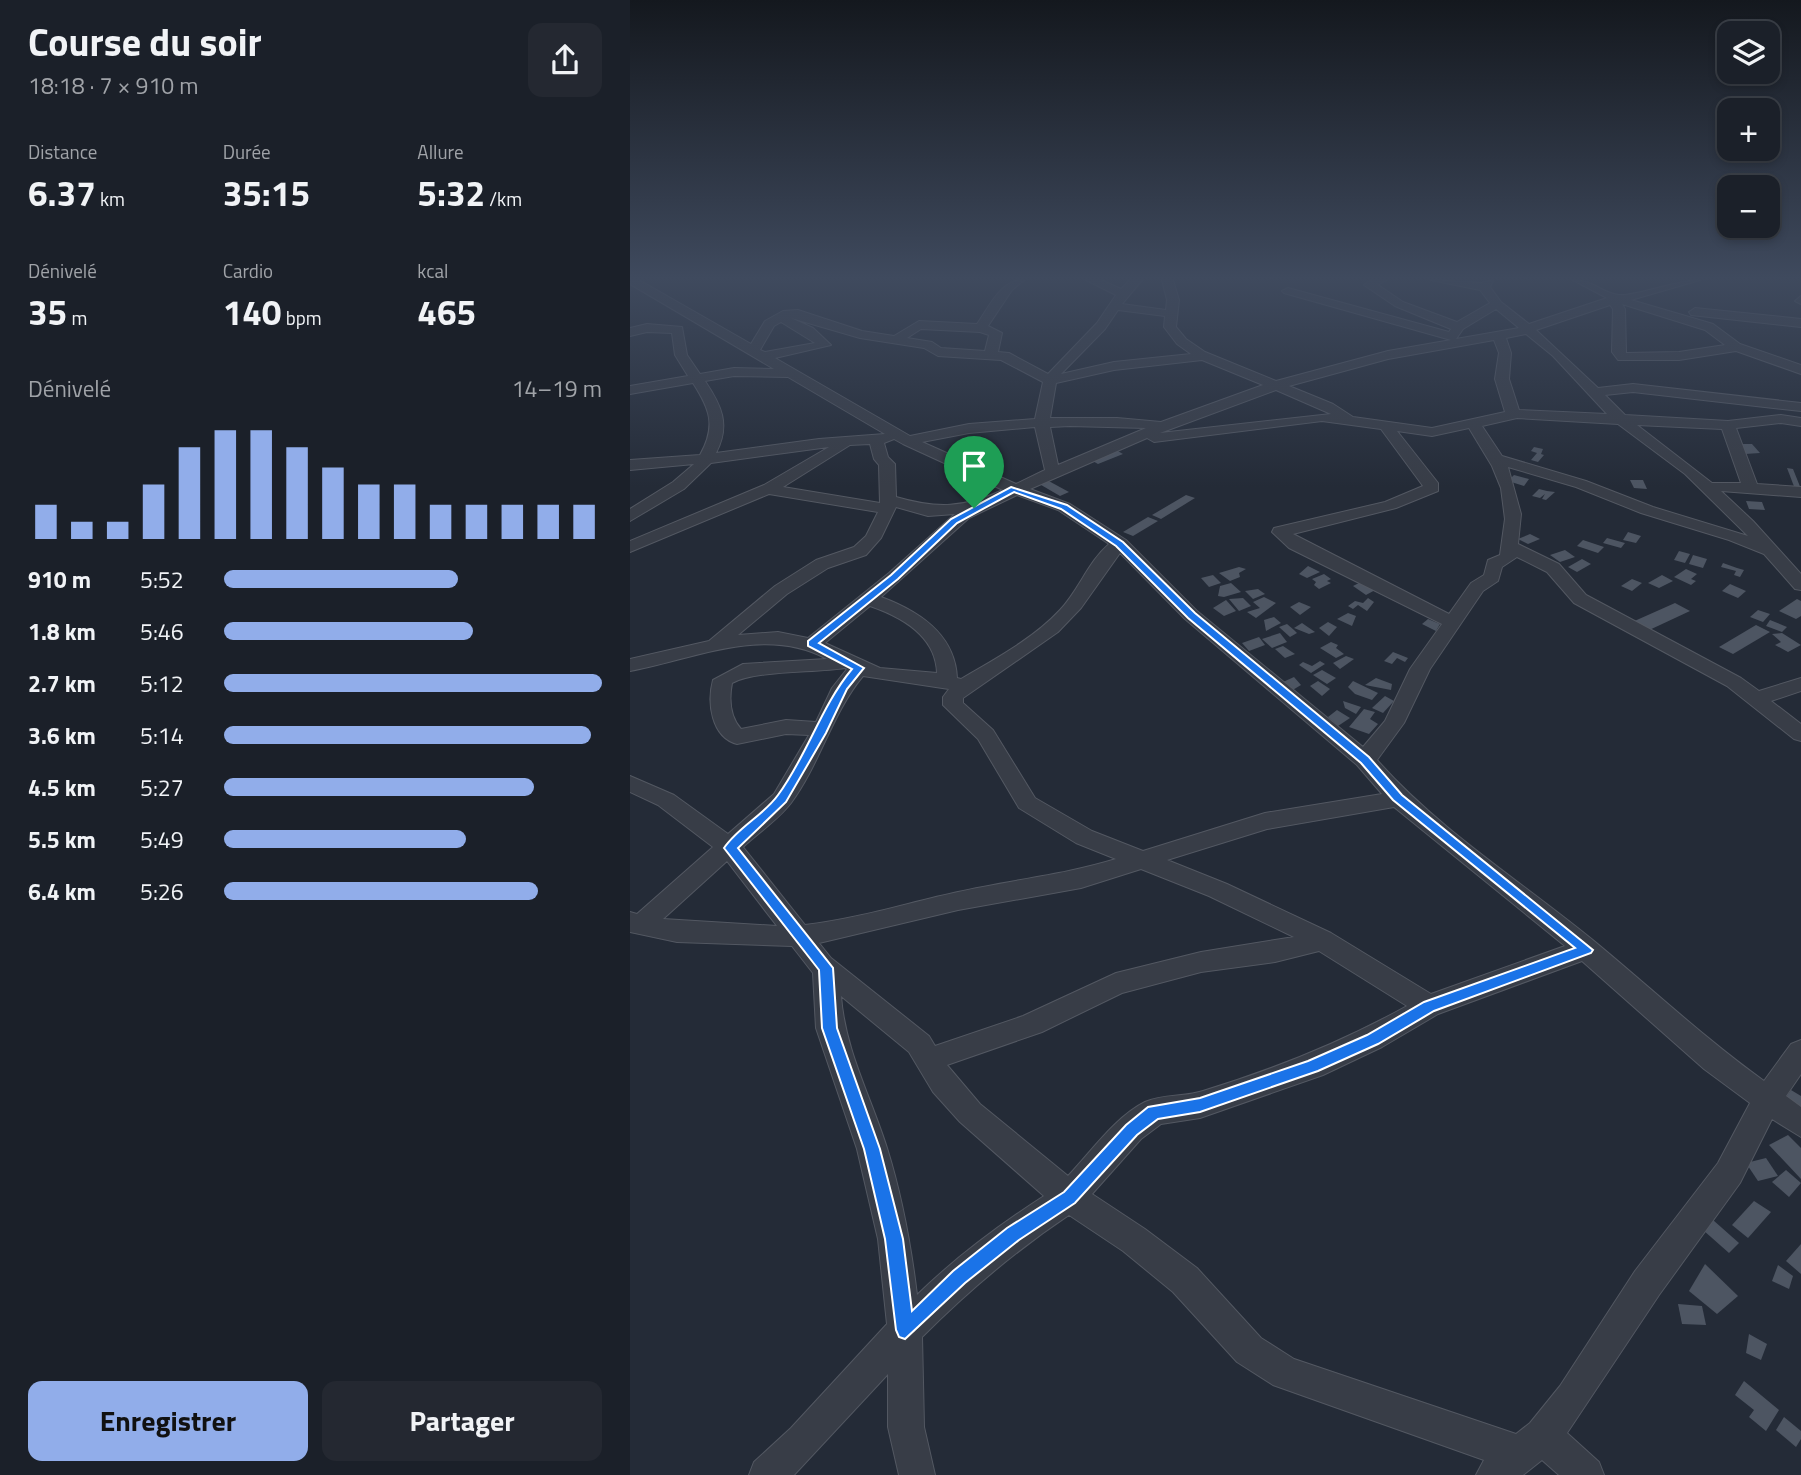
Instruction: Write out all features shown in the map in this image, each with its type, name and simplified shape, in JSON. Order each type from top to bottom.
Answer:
[{"type":"street","points":[[630,516],[687,481],[709,459],[715,432],[716,408],[681,355],[681,349]]},
{"type":"street","points":[[750,349],[904,438],[1014,489],[1064,507],[1120,544],[1191,615],[1365,760],[1398,797],[1586,950],[1672,1026],[1766,1101],[1801,1124]]},
{"type":"street","points":[[760,353],[761,349]]},
{"type":"street","points":[[760,353],[794,349]]},
{"type":"street","points":[[933,349],[938,352],[1009,357],[1050,380],[1114,366],[1203,356]]},
{"type":"street","points":[[991,354],[992,349]]},
{"type":"street","points":[[1053,471],[1048,461],[1043,422],[1050,380],[1079,349]]},
{"type":"street","points":[[1194,349],[1203,356],[1332,406],[1351,421]]},
{"type":"street","points":[[812,644],[868,599],[954,521],[974,508],[1053,471],[1279,384],[1409,349]]},
{"type":"street","points":[[1504,349],[1502,379],[1513,414]]},
{"type":"street","points":[[1552,349],[1619,419],[1690,471],[1747,524],[1770,551],[1799,578]]},
{"type":"street","points":[[1618,349],[1623,357],[1679,356],[1720,349]]},
{"type":"street","points":[[1745,349],[1801,370]]},
{"type":"street","points":[[630,390],[694,377],[745,371],[795,374]]},
{"type":"street","points":[[1596,393],[1609,389],[1660,391],[1801,407]]},
{"type":"street","points":[[1133,440],[1205,433],[1302,418],[1351,421],[1432,432],[1474,425],[1513,414],[1728,425],[1781,419],[1801,422]]},
{"type":"street","points":[[630,465],[772,453],[846,441],[904,438],[980,424],[1134,422],[1164,427]]},
{"type":"street","points":[[1365,760],[1394,723],[1420,669],[1476,587],[1492,577],[1494,564],[1508,557],[1514,514],[1499,460],[1474,425]]},
{"type":"street","points":[[1728,425],[1751,488]]},
{"type":"street","points":[[1386,426],[1411,462],[1430,480],[1432,488],[1390,505],[1280,532],[1295,544],[1452,622]]},
{"type":"street","points":[[715,645],[791,583],[822,564],[863,549],[880,528],[888,504],[887,464],[881,459],[876,439]]},
{"type":"street","points":[[630,547],[770,490],[816,466],[846,441]]},
{"type":"street","points":[[1499,460],[1581,484],[1647,510],[1735,536],[1770,551]]},
{"type":"street","points":[[1707,488],[1801,492]]},
{"type":"street","points":[[770,490],[928,511],[974,508]]},
{"type":"street","points":[[630,665],[715,645],[771,639],[812,644],[853,665],[890,677],[954,683],[1054,625],[1075,605],[1103,557],[1120,544]]},
{"type":"street","points":[[1508,546],[1553,568],[1580,599],[1734,682],[1801,734]]},
{"type":"street","points":[[868,599],[905,613],[940,644],[954,683],[953,705],[986,735],[1027,803],[1084,837],[1218,890],[1322,940],[1429,1006]]},
{"type":"street","points":[[636,923],[730,848],[782,799],[822,729],[853,665]]},
{"type":"street","points":[[822,729],[786,727],[737,737],[721,710],[720,689],[723,680],[743,670],[853,665]]},
{"type":"street","points":[[1756,699],[1801,684]]},
{"type":"street","points":[[630,783],[666,800],[730,848],[826,968],[884,1018],[904,1030],[929,1060],[943,1083],[970,1113],[1069,1197],[1134,1240],[1185,1280],[1249,1350],[1285,1373],[1510,1463],[1586,1475]]},
{"type":"street","points":[[636,923],[677,932],[798,936],[840,931],[958,901],[1081,879],[1265,821],[1324,810],[1349,809],[1398,797]]},
{"type":"street","points":[[929,1060],[1032,1024],[1116,984],[1201,962],[1275,952],[1322,940]]},
{"type":"street","points":[[767,1475],[804,1441],[905,1330],[959,1277],[1013,1234],[1069,1197],[1131,1130],[1154,1112],[1200,1105],[1313,1066],[1372,1039],[1429,1006],[1586,950]]},
{"type":"street","points":[[826,968],[830,1028],[877,1167],[894,1239],[905,1330],[906,1427],[917,1475]]},
{"type":"street","points":[[1510,1463],[1729,1173],[1766,1101],[1801,1052]]},
{"type":"building","points":[[1738,444],[1752,444],[1760,453],[1745,454]]},
{"type":"building","points":[[1534,447],[1543,449],[1541,454],[1544,455],[1538,462],[1531,460],[1537,453],[1531,451]]},
{"type":"building","points":[[1116,450],[1123,454],[1098,464],[1091,460]]},
{"type":"building","points":[[1787,468],[1793,469],[1801,489],[1795,489]]},
{"type":"building","points":[[1514,475],[1529,479],[1524,486],[1508,481]]},
{"type":"building","points":[[1045,479],[1069,492],[1060,496],[1036,482]]},
{"type":"building","points":[[1630,480],[1643,480],[1647,489],[1634,488]]},
{"type":"building","points":[[1539,489],[1555,492],[1546,500],[1542,499],[1545,494],[1540,498],[1532,496]]},
{"type":"building","points":[[1186,495],[1195,498],[1161,519],[1152,515]]},
{"type":"building","points":[[1746,501],[1762,502],[1765,510],[1749,509]]},
{"type":"building","points":[[1148,517],[1158,521],[1133,536],[1123,532]]},
{"type":"building","points":[[1628,532],[1641,536],[1636,543],[1623,540]]},
{"type":"building","points":[[1530,534],[1540,539],[1528,544],[1518,539]]},
{"type":"building","points":[[1607,538],[1625,543],[1621,548],[1603,543]]},
{"type":"building","points":[[1583,540],[1604,547],[1598,553],[1577,546]]},
{"type":"building","points":[[1565,550],[1575,557],[1560,562],[1550,555]]},
{"type":"building","points":[[1679,551],[1690,554],[1685,563],[1674,560]]},
{"type":"building","points":[[1693,555],[1707,559],[1703,568],[1689,564]]},
{"type":"building","points":[[1582,559],[1591,564],[1577,572],[1568,567]]},
{"type":"building","points":[[1723,563],[1744,570],[1740,577],[1734,575],[1736,571],[1721,567]]},
{"type":"building","points":[[1308,566],[1320,572],[1307,578],[1299,574]]},
{"type":"building","points":[[1239,567],[1246,569],[1239,573],[1240,577],[1230,581],[1219,573]]},
{"type":"building","points":[[1686,569],[1697,574],[1691,579],[1696,581],[1691,585],[1674,577]]},
{"type":"building","points":[[1324,574],[1331,579],[1327,581],[1331,583],[1319,589],[1312,579]]},
{"type":"building","points":[[1213,575],[1221,583],[1209,587],[1201,578]]},
{"type":"building","points":[[1662,575],[1673,581],[1659,588],[1648,583]]},
{"type":"building","points":[[1632,579],[1642,583],[1632,591],[1621,586]]},
{"type":"building","points":[[1363,581],[1377,589],[1366,595],[1353,586]]},
{"type":"building","points":[[1231,583],[1241,592],[1218,596],[1220,586]]},
{"type":"building","points":[[1730,584],[1746,591],[1738,598],[1722,591]]},
{"type":"building","points":[[1258,589],[1265,594],[1253,599],[1245,591]]},
{"type":"building","points":[[1264,597],[1276,603],[1256,618],[1247,612],[1260,608],[1253,602]]},
{"type":"building","points":[[1243,598],[1251,606],[1239,611],[1229,599]]},
{"type":"building","points":[[1368,598],[1374,602],[1367,611],[1358,605],[1353,609],[1348,606],[1355,601],[1363,603]]},
{"type":"building","points":[[1797,599],[1801,601],[1801,616],[1796,619],[1779,611]]},
{"type":"building","points":[[1226,600],[1236,611],[1224,616],[1213,608]]},
{"type":"building","points":[[1299,602],[1311,607],[1300,615],[1290,607]]},
{"type":"building","points":[[1675,603],[1690,611],[1645,632],[1630,623]]},
{"type":"building","points":[[1758,610],[1770,614],[1763,622],[1750,617]]},
{"type":"building","points":[[1348,613],[1356,616],[1352,626],[1337,619]]},
{"type":"building","points":[[1274,617],[1281,623],[1266,631],[1264,620]]},
{"type":"building","points":[[1428,619],[1440,624],[1436,631],[1422,624]]},
{"type":"building","points":[[1770,620],[1787,627],[1782,632],[1766,626]]},
{"type":"building","points":[[1328,622],[1337,627],[1329,636],[1319,628]]},
{"type":"building","points":[[1302,623],[1315,632],[1309,634],[1294,628]]},
{"type":"building","points":[[1287,624],[1297,633],[1290,637],[1279,627]]},
{"type":"building","points":[[1756,625],[1770,632],[1733,654],[1719,647]]},
{"type":"building","points":[[1280,633],[1287,642],[1272,648],[1262,639]]},
{"type":"building","points":[[1782,633],[1801,645],[1788,652],[1775,645],[1781,642],[1772,634]]},
{"type":"building","points":[[1259,637],[1265,645],[1249,651],[1242,643]]},
{"type":"building","points":[[1331,642],[1338,645],[1336,648],[1344,654],[1336,658],[1320,648]]},
{"type":"building","points":[[1283,646],[1295,654],[1285,658],[1275,649]]},
{"type":"building","points":[[1393,652],[1408,658],[1405,662],[1397,658],[1392,664],[1384,661]]},
{"type":"building","points":[[1346,656],[1354,659],[1340,669],[1333,663]]},
{"type":"building","points":[[1320,661],[1325,664],[1311,673],[1299,665],[1303,662],[1312,666]]},
{"type":"building","points":[[1322,670],[1336,678],[1327,684],[1313,675]]},
{"type":"building","points":[[1294,677],[1301,685],[1291,691],[1283,682]]},
{"type":"building","points":[[1376,678],[1392,684],[1391,690],[1365,685]]},
{"type":"building","points":[[1318,681],[1330,689],[1322,696],[1310,686]]},
{"type":"building","points":[[1353,681],[1378,693],[1372,700],[1355,694],[1348,687]]},
{"type":"building","points":[[1385,696],[1394,701],[1383,713],[1372,708]]},
{"type":"building","points":[[1343,701],[1361,707],[1356,714],[1345,708]]},
{"type":"building","points":[[1364,709],[1375,712],[1370,719],[1378,724],[1369,734],[1349,727]]},
{"type":"building","points":[[1337,710],[1350,718],[1338,726],[1328,717]]},
{"type":"building","points":[[1791,1090],[1801,1096],[1801,1110],[1784,1100]]},
{"type":"building","points":[[1788,1135],[1801,1148],[1801,1179],[1769,1145]]},
{"type":"building","points":[[1766,1158],[1778,1176],[1758,1181],[1746,1163]]},
{"type":"building","points":[[1786,1170],[1801,1183],[1789,1197],[1772,1182]]},
{"type":"building","points":[[1754,1201],[1771,1212],[1748,1238],[1732,1225]]},
{"type":"building","points":[[1713,1220],[1739,1243],[1729,1253],[1703,1230]]},
{"type":"building","points":[[1801,1244],[1801,1274],[1786,1261]]},
{"type":"building","points":[[1705,1264],[1738,1296],[1717,1314],[1689,1291]]},
{"type":"building","points":[[1778,1265],[1793,1276],[1789,1289],[1772,1281]]},
{"type":"building","points":[[1678,1304],[1702,1306],[1706,1325],[1682,1324]]},
{"type":"building","points":[[1749,1334],[1767,1344],[1761,1360],[1746,1353]]},
{"type":"building","points":[[1744,1381],[1779,1410],[1766,1431],[1749,1417],[1754,1410],[1735,1395]]},
{"type":"building","points":[[1784,1417],[1801,1431],[1801,1439],[1796,1447],[1776,1430]]},
{"type":"route","points":[[1014,489],[1064,507],[1120,544],[1160,587],[1191,615],[1365,760],[1398,797],[1586,950],[1429,1006],[1372,1039],[1313,1066],[1200,1105],[1154,1112],[1131,1130],[1069,1197],[1013,1234],[959,1277],[905,1330],[894,1239],[872,1149],[830,1028],[826,968],[730,848],[782,799],[821,733],[836,697],[859,668],[812,644],[895,577],[954,521],[974,508],[1014,489]]}]
